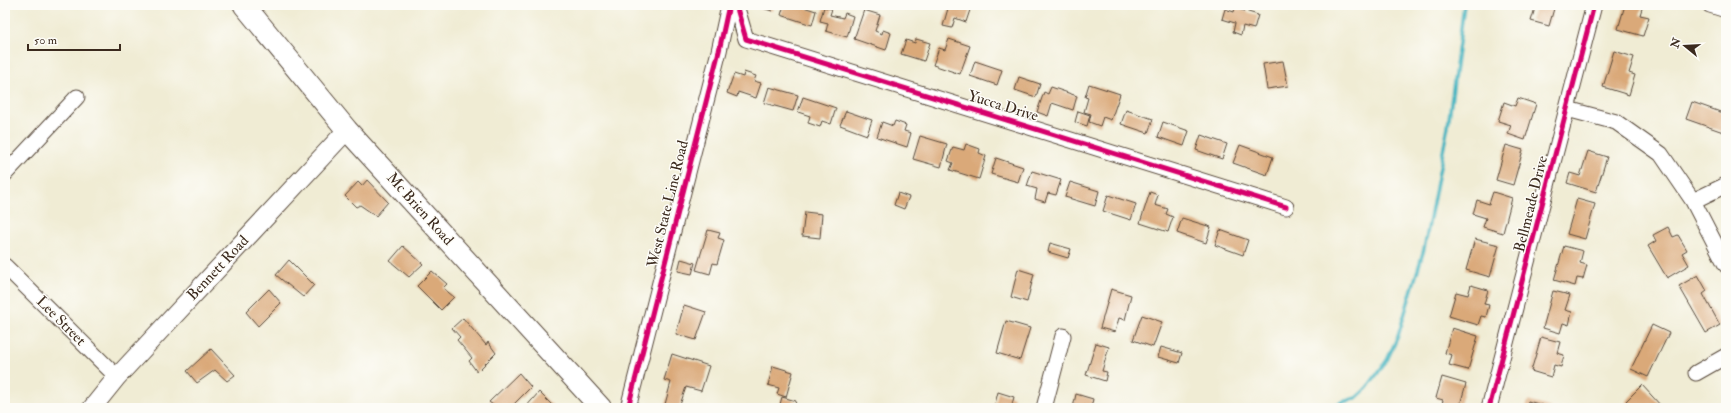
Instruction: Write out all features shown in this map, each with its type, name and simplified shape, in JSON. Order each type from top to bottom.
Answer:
[{"type":"main road","name":"Mc Brien Road","points":[[244,5],[347,130],[602,408]]},
{"type":"street","name":"West State Line Road","points":[[628,408],[730,5]]},
{"type":"street","name":"Yucca Drive","points":[[736,5],[746,39],[1286,207]]},
{"type":"street","name":"Bellmeade Drive","points":[[1489,408],[1594,5]]},
{"type":"street","points":[[1710,5],[1726,10]]},
{"type":"street","points":[[5,174],[77,98]]},
{"type":"street","points":[[1567,109],[1616,122],[1661,154],[1693,201],[1726,265]]},
{"type":"street","name":"Bennett Road","points":[[92,408],[117,377],[347,130]]},
{"type":"street","points":[[1693,201],[1726,185]]},
{"type":"street","name":"Lee Street","points":[[5,266],[117,377]]},
{"type":"street","points":[[1044,408],[1063,336]]},
{"type":"street","points":[[1696,373],[1726,356]]},
{"type":"building","points":[[753,5],[774,5],[772,11]]},
{"type":"building","points":[[784,5],[797,5],[816,11],[812,25],[781,15]]},
{"type":"building","points":[[949,5],[965,5],[971,7],[966,22],[955,18],[952,28],[943,26]]},
{"type":"building","points":[[1536,5],[1555,5],[1549,26],[1531,21]]},
{"type":"building","points":[[1625,5],[1643,5],[1640,15],[1649,17],[1643,36],[1618,29]]},
{"type":"building","points":[[824,7],[832,9],[830,15],[843,18],[845,13],[853,16],[847,37],[826,31],[828,23],[820,21]]},
{"type":"building","points":[[1235,8],[1258,15],[1254,29],[1243,26],[1241,35],[1233,32],[1235,23],[1222,19],[1225,9],[1234,12]]},
{"type":"building","points":[[864,10],[880,15],[875,31],[882,34],[883,30],[891,33],[886,50],[854,39]]},
{"type":"building","points":[[916,39],[930,43],[924,61],[901,54],[906,40],[915,43]]},
{"type":"building","points":[[949,39],[970,46],[960,74],[933,65],[939,48],[945,50]]},
{"type":"building","points":[[1614,51],[1634,57],[1629,73],[1635,75],[1629,95],[1603,87]]},
{"type":"building","points":[[975,61],[1002,70],[997,85],[970,76]]},
{"type":"building","points":[[1283,61],[1288,86],[1267,89],[1263,64]]},
{"type":"building","points":[[744,72],[756,76],[754,81],[761,83],[756,98],[738,92],[737,97],[727,93],[734,74],[743,77]]},
{"type":"building","points":[[1019,77],[1040,84],[1036,97],[1015,90]]},
{"type":"building","points":[[1089,84],[1120,94],[1111,120],[1103,117],[1100,126],[1089,122],[1091,114],[1084,112],[1088,98],[1085,97]]},
{"type":"building","points":[[769,87],[798,95],[793,111],[764,103]]},
{"type":"building","points":[[1051,87],[1077,96],[1073,110],[1052,103],[1048,116],[1037,112],[1044,92],[1048,94]]},
{"type":"building","points":[[803,97],[836,108],[831,124],[822,121],[820,127],[808,123],[810,116],[798,112]]},
{"type":"building","points":[[1518,98],[1536,104],[1525,140],[1508,134],[1511,125],[1498,121],[1504,102],[1515,106]]},
{"type":"building","points":[[1692,102],[1726,114],[1726,133],[1686,119]]},
{"type":"building","points":[[1126,110],[1153,119],[1148,133],[1121,124]]},
{"type":"building","points":[[846,111],[872,120],[867,135],[840,125]]},
{"type":"building","points":[[1078,111],[1090,115],[1087,126],[1075,122]]},
{"type":"building","points":[[895,121],[906,125],[904,131],[911,133],[907,147],[877,137],[882,122],[893,126]]},
{"type":"building","points":[[1163,122],[1189,131],[1184,146],[1158,137]]},
{"type":"building","points":[[1201,135],[1227,144],[1222,159],[1196,150]]},
{"type":"building","points":[[920,136],[947,144],[941,167],[913,159]]},
{"type":"building","points":[[966,144],[980,149],[979,153],[986,156],[979,179],[950,170],[953,163],[948,161],[953,147],[964,150]]},
{"type":"building","points":[[1240,145],[1273,157],[1267,175],[1233,163]]},
{"type":"building","points":[[1506,145],[1523,150],[1513,185],[1496,180]]},
{"type":"building","points":[[1588,151],[1607,157],[1596,192],[1567,183],[1570,173],[1580,176]]},
{"type":"building","points":[[996,158],[1023,167],[1018,182],[991,174]]},
{"type":"building","points":[[1032,171],[1061,180],[1056,195],[1048,193],[1045,202],[1035,199],[1037,189],[1027,186]]},
{"type":"building","points":[[367,180],[388,202],[376,216],[360,205],[356,207],[345,196],[358,182],[362,186]]},
{"type":"building","points":[[1070,182],[1099,191],[1095,206],[1065,197]]},
{"type":"building","points":[[1150,192],[1158,195],[1155,205],[1168,209],[1166,214],[1173,217],[1168,232],[1140,223]]},
{"type":"building","points":[[1493,192],[1512,198],[1503,233],[1483,227],[1486,218],[1473,214],[1477,200],[1489,204]]},
{"type":"building","points":[[898,193],[909,197],[904,209],[894,205]]},
{"type":"building","points":[[1108,195],[1136,204],[1131,220],[1103,211]]},
{"type":"building","points":[[1577,199],[1595,204],[1585,239],[1567,234]]},
{"type":"building","points":[[805,212],[822,214],[820,238],[802,236]]},
{"type":"building","points":[[1182,218],[1211,227],[1206,243],[1177,233]]},
{"type":"building","points":[[1668,227],[1673,237],[1678,235],[1687,250],[1682,253],[1689,265],[1667,278],[1648,246],[1656,241],[1653,235]]},
{"type":"building","points":[[708,230],[720,233],[718,238],[724,240],[717,264],[713,263],[710,274],[696,270]]},
{"type":"building","points":[[1220,230],[1248,240],[1243,255],[1215,245]]},
{"type":"building","points":[[1475,239],[1499,245],[1490,277],[1466,270]]},
{"type":"building","points":[[1050,243],[1071,249],[1068,258],[1048,252]]},
{"type":"building","points":[[403,246],[423,264],[409,277],[390,261]]},
{"type":"building","points":[[1564,246],[1583,251],[1580,263],[1587,265],[1583,279],[1577,278],[1575,286],[1554,280]]},
{"type":"building","points":[[681,259],[695,263],[692,274],[678,271]]},
{"type":"building","points":[[289,260],[314,285],[303,297],[276,275]]},
{"type":"building","points":[[1018,269],[1034,274],[1027,302],[1011,297]]},
{"type":"building","points":[[432,271],[447,284],[443,288],[454,297],[441,310],[417,286]]},
{"type":"building","points":[[1698,275],[1707,291],[1703,294],[1720,325],[1706,333],[1679,286]]},
{"type":"building","points":[[1471,285],[1488,290],[1484,304],[1489,305],[1486,317],[1481,316],[1478,325],[1449,316],[1456,292],[1468,295]]},
{"type":"building","points":[[269,289],[281,303],[258,326],[246,312]]},
{"type":"building","points":[[1111,289],[1131,295],[1125,320],[1119,318],[1115,332],[1100,328]]},
{"type":"building","points":[[1553,291],[1570,295],[1565,310],[1572,312],[1569,325],[1563,323],[1560,333],[1543,328]]},
{"type":"building","points":[[684,305],[706,312],[696,340],[676,334]]},
{"type":"building","points":[[1142,315],[1162,322],[1153,347],[1133,340]]},
{"type":"building","points":[[463,318],[486,345],[488,342],[496,353],[477,372],[469,361],[472,358],[457,340],[460,337],[452,328]]},
{"type":"building","points":[[1006,321],[1030,328],[1020,360],[997,353]]},
{"type":"building","points":[[1652,325],[1669,333],[1648,377],[1631,369]]},
{"type":"building","points":[[1452,328],[1478,336],[1468,370],[1449,365],[1452,355],[1445,353]]},
{"type":"building","points":[[1541,337],[1560,342],[1557,353],[1564,355],[1561,367],[1554,365],[1551,377],[1531,371]]},
{"type":"building","points":[[1096,343],[1109,347],[1102,371],[1107,372],[1105,381],[1086,375]]},
{"type":"building","points":[[1161,347],[1182,353],[1179,363],[1158,357]]},
{"type":"building","points":[[211,349],[235,375],[227,381],[215,370],[197,383],[187,371]]},
{"type":"building","points":[[672,354],[709,366],[701,391],[686,387],[679,408],[664,408],[671,382],[664,380]]},
{"type":"building","points":[[773,366],[793,372],[786,397],[777,394],[779,388],[768,385]]},
{"type":"building","points":[[519,373],[531,387],[510,408],[497,408],[489,402]]},
{"type":"building","points":[[1442,377],[1466,384],[1459,408],[1441,408],[1443,400],[1436,398]]},
{"type":"building","points":[[1642,385],[1662,407],[1632,408],[1626,401]]},
{"type":"building","points":[[539,392],[553,406],[551,408],[525,408]]},
{"type":"building","points":[[998,392],[1014,397],[1011,408],[994,408]]},
{"type":"building","points":[[1076,394],[1093,399],[1091,408],[1073,408]]},
{"type":"building","points":[[782,397],[796,401],[794,408],[779,408]]},
{"type":"building","points":[[1528,401],[1552,408],[1526,408]]},
{"type":"waterway","points":[[1329,408],[1339,403],[1356,398],[1367,388],[1387,360],[1398,336],[1424,249],[1448,126],[1464,5]]},
{"type":"cycle path","points":[[628,408],[719,51],[729,5]]},
{"type":"cycle path","points":[[736,5],[746,39],[1286,207]]},
{"type":"cycle path","points":[[1489,408],[1594,5]]}]
